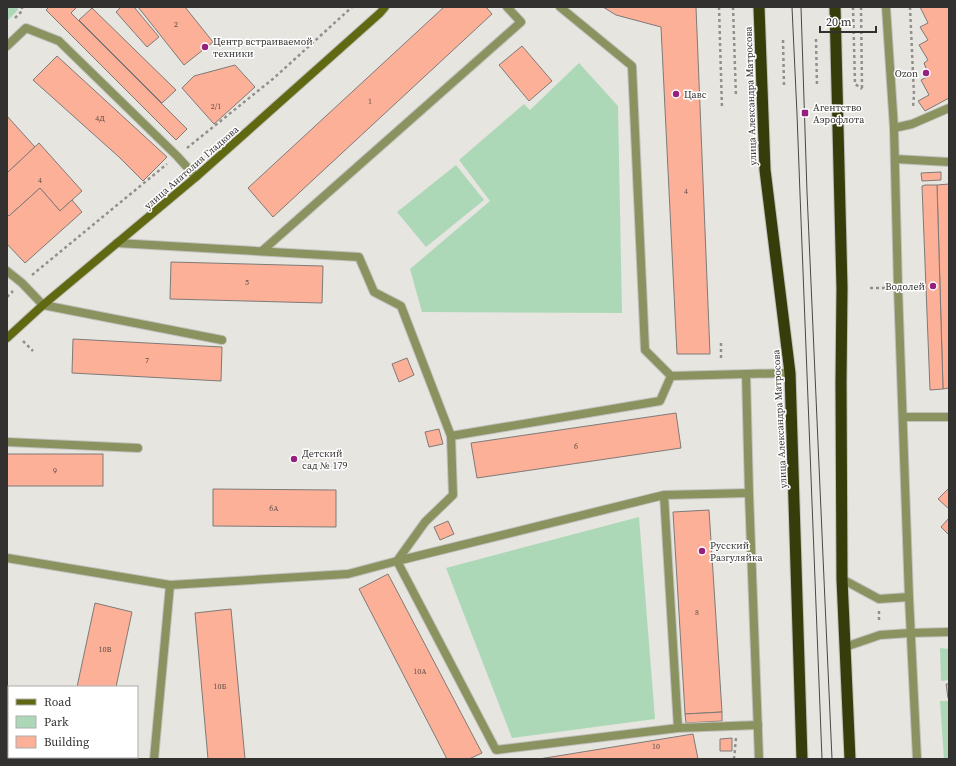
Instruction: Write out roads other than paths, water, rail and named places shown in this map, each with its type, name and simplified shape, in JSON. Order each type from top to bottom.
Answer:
[{"type":"highway","name":"улица Александра Матросова","points":[[759,7],[765,170],[790,373],[802,759]]},
{"type":"highway","points":[[835,7],[842,288],[842,579],[850,759]]},
{"type":"main road","name":"улица Анатолия Гладкова","points":[[7,338],[43,305],[196,177],[385,7]]},
{"type":"street","points":[[262,251],[521,22],[507,7]]},
{"type":"street","points":[[560,7],[632,66],[645,350],[670,376],[790,373]]},
{"type":"street","points":[[886,7],[894,128],[910,633],[917,759]]},
{"type":"street","points":[[7,46],[26,28],[59,41],[177,156],[196,177]]},
{"type":"street","points":[[894,128],[912,124],[949,108]]},
{"type":"street","points":[[895,159],[949,162]]},
{"type":"street","points":[[117,242],[360,257],[374,292],[401,306],[451,436],[453,495],[425,522],[397,561]]},
{"type":"street","points":[[7,271],[22,283],[43,305],[222,340]]},
{"type":"street","points":[[746,374],[759,759]]},
{"type":"street","points":[[451,436],[660,401],[670,376]]},
{"type":"street","points":[[903,417],[949,417]]},
{"type":"street","points":[[7,442],[138,448]]},
{"type":"street","points":[[7,558],[170,585],[348,574],[664,495],[749,493]]},
{"type":"street","points":[[664,495],[678,728]]},
{"type":"street","points":[[397,561],[496,750],[678,728],[758,725]]},
{"type":"street","points":[[842,579],[879,600],[909,597]]},
{"type":"street","points":[[154,759],[170,585]]},
{"type":"street","points":[[845,647],[880,635],[949,632]]},
{"type":"tram line","points":[[792,7],[822,759]]},
{"type":"tram line","points":[[801,7],[807,192],[832,759]]},
{"type":"place","name":"Центр встраиваемой техники","points":[[205,47]]},
{"type":"place","name":"Ozon","points":[[926,73]]},
{"type":"place","name":"Цавс","points":[[676,94]]},
{"type":"place","name":"Агентство Аэрофлота","points":[[805,113]]},
{"type":"place","name":"Водолей","points":[[933,286]]},
{"type":"place","name":"Детский сад № 179","points":[[294,459]]},
{"type":"place","name":"Русский Разгуляйка","points":[[702,551]]}]
